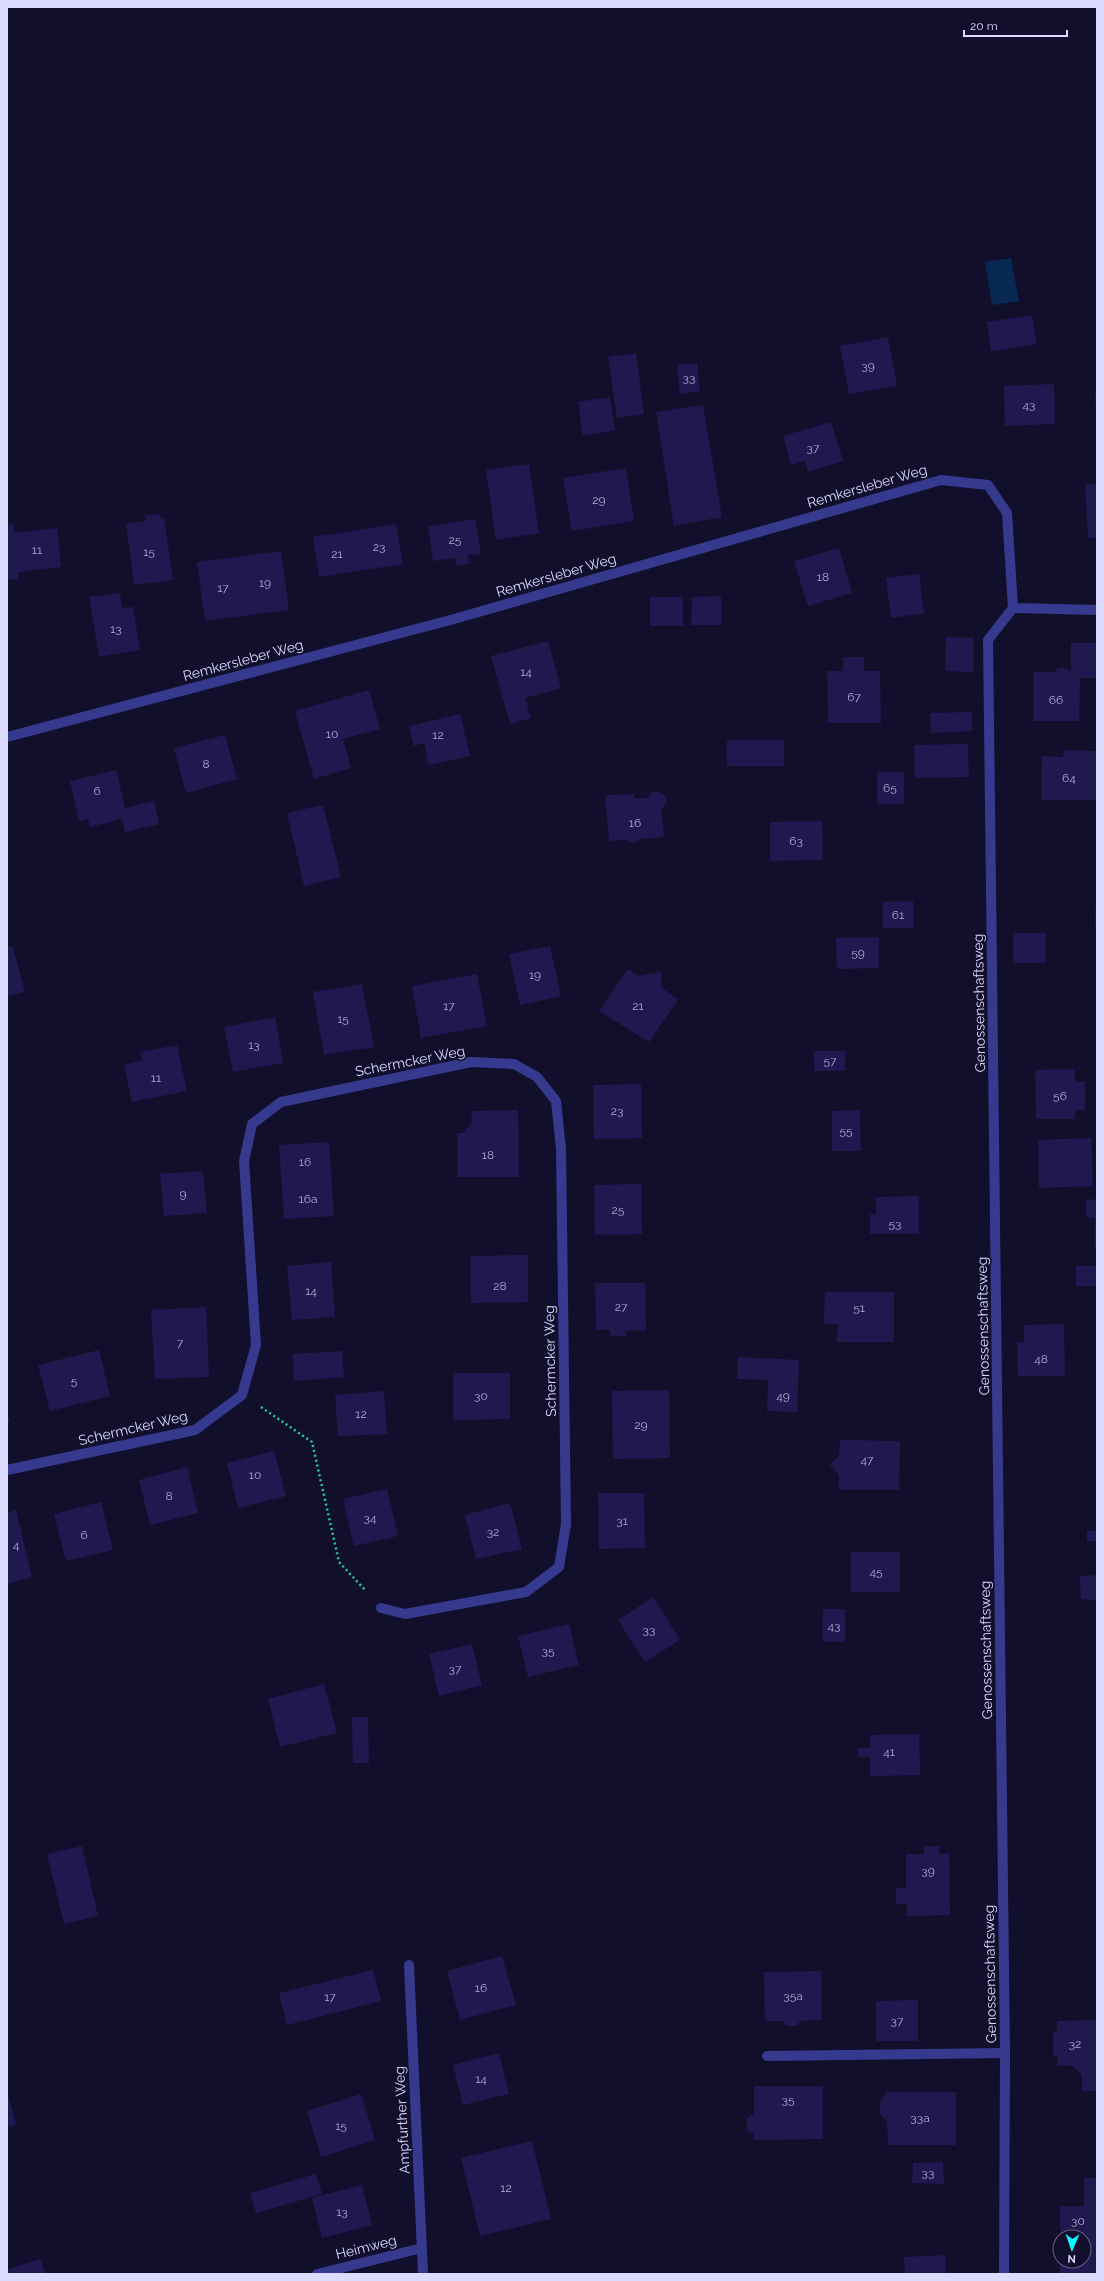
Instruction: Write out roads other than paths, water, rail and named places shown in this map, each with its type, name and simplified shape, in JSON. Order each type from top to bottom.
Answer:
[{"type":"street","name":"Remkersleber Weg","points":[[7,738],[454,619],[941,480],[988,486],[1007,513],[1012,608]]},
{"type":"street","points":[[1012,608],[1097,610]]},
{"type":"street","name":"Genossenschaftsweg","points":[[1004,2274],[1005,2053],[988,640],[1012,608]]},
{"type":"street","name":"Schermcker Weg","points":[[7,1470],[195,1430],[242,1395],[256,1346],[244,1161],[252,1124],[281,1102],[471,1062],[514,1064],[537,1077],[556,1101],[561,1149],[566,1524],[559,1567],[526,1592],[405,1614],[381,1608]]},
{"type":"street","name":"Ampfurther Weg","points":[[409,1965],[423,2274]]},
{"type":"street","name":"Genossenschaftsweg","points":[[767,2056],[1005,2053]]},
{"type":"street","name":"Heimweg","points":[[317,2274],[422,2248]]},
{"type":"water","points":[[1011,258],[1019,301],[992,305],[985,262]]}]
